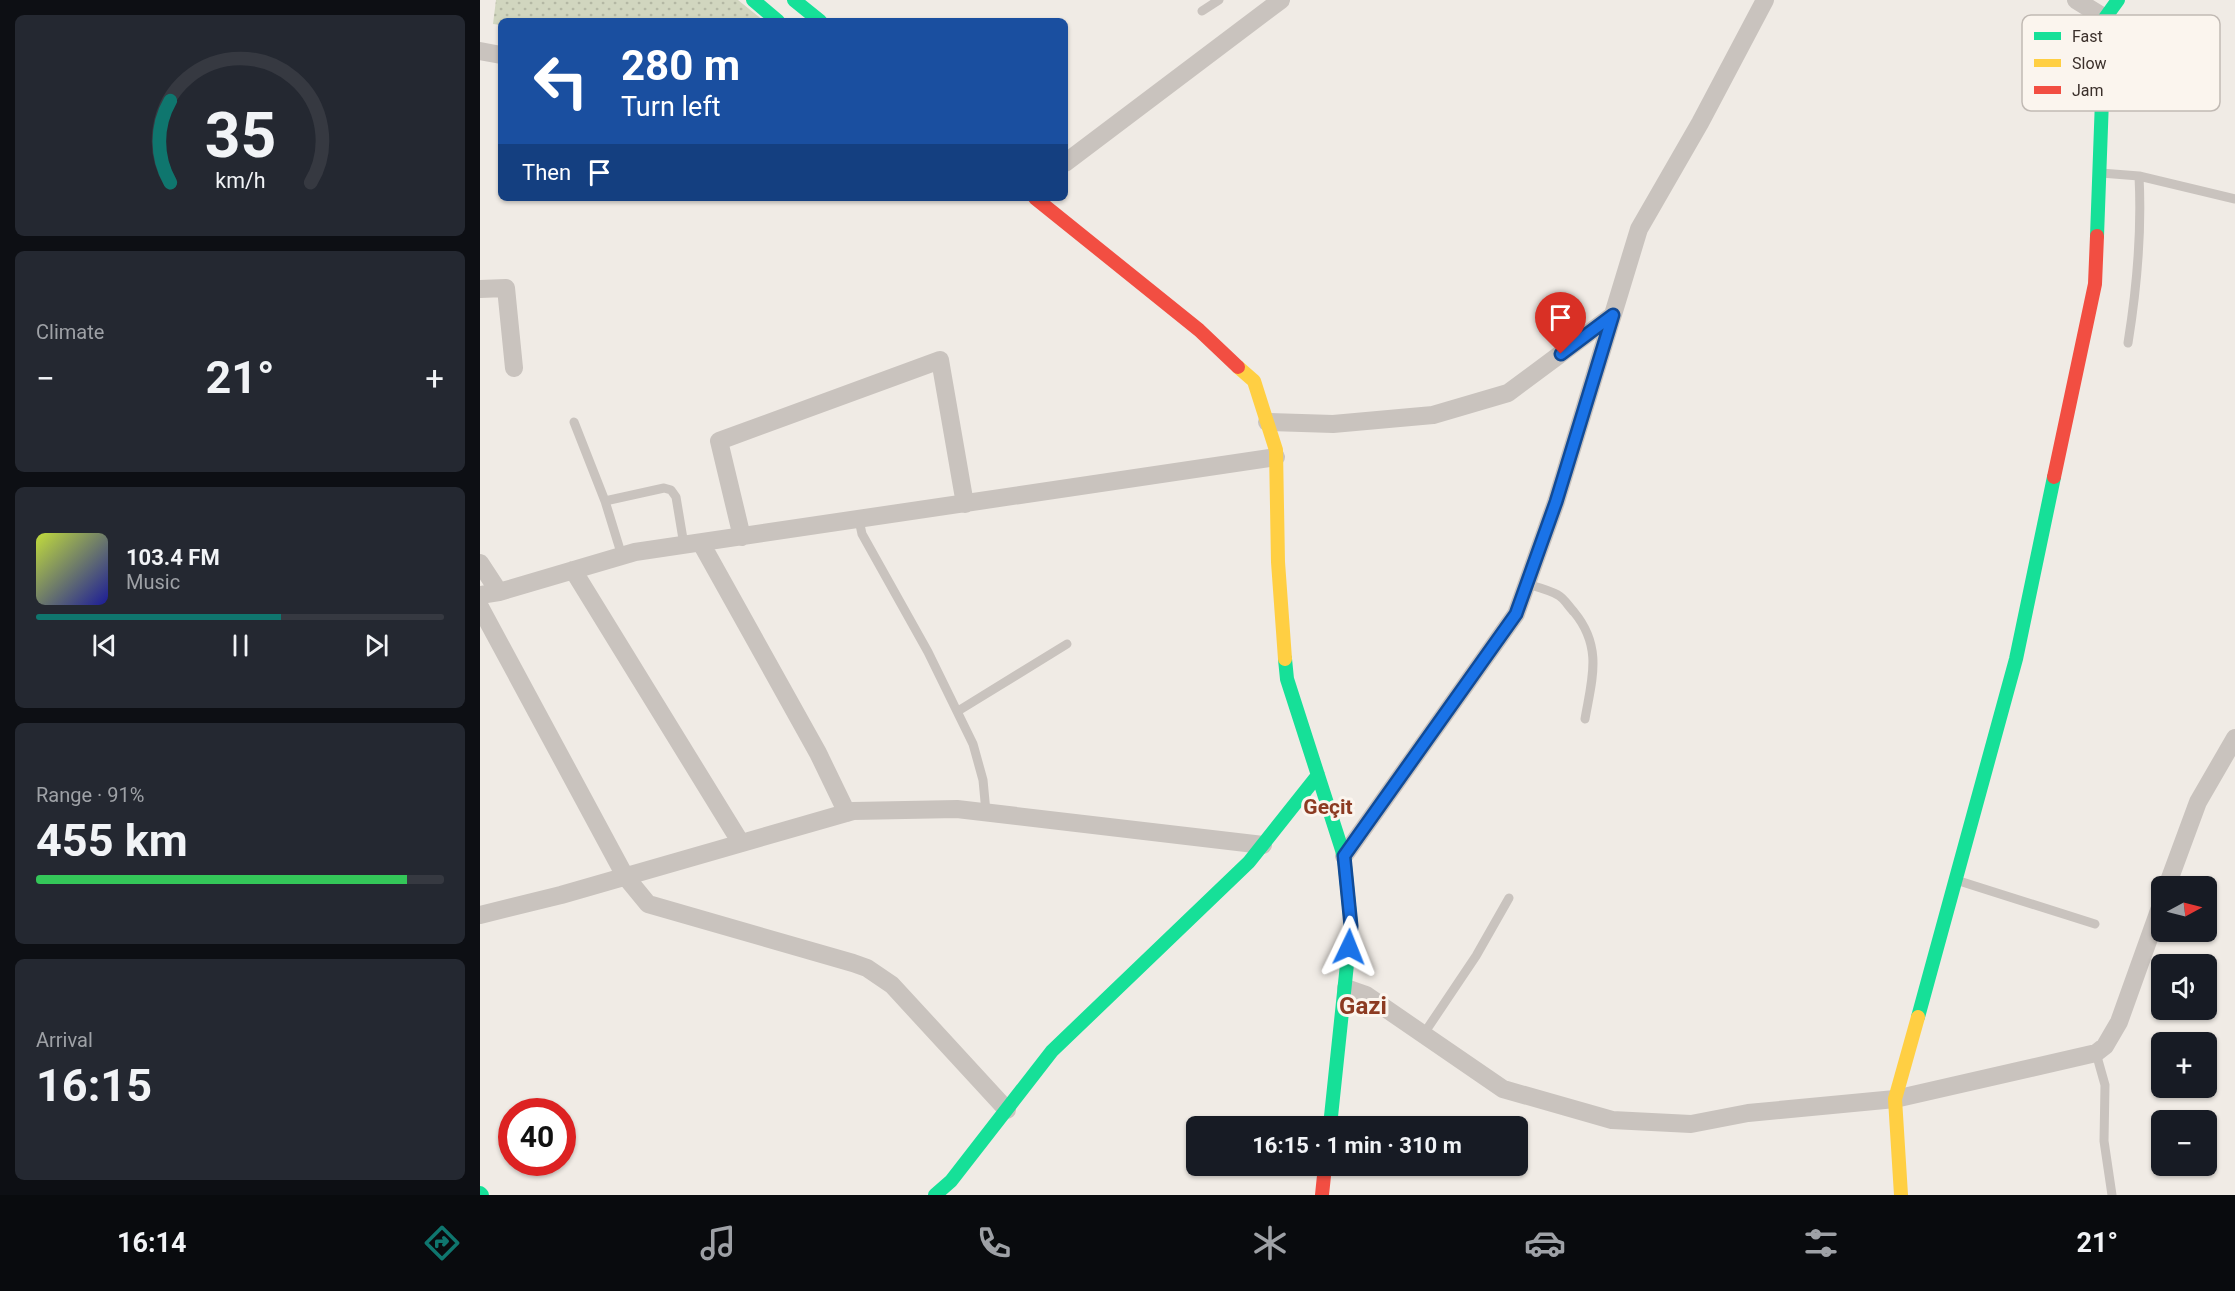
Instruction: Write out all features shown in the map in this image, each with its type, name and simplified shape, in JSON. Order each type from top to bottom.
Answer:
[{"type":"street","points":[[753,0],[774,18]]},
{"type":"street","points":[[794,0],[816,18]]},
{"type":"street","points":[[1068,161],[1281,0]]},
{"type":"street","points":[[1344,856],[1516,614],[1556,502],[1639,229],[1700,123],[1765,0]]},
{"type":"street","points":[[2076,0],[2100,15]]},
{"type":"street","points":[[2107,15],[2118,0]]},
{"type":"street","points":[[480,51],[498,54]]},
{"type":"street","points":[[1900,1195],[1895,1099],[2016,659],[2095,284],[2101,111]]},
{"type":"street","points":[[1039,201],[1199,330],[1254,381],[1276,457],[1278,562],[1287,679],[1344,856],[1351,926],[1331,1116]]},
{"type":"street","points":[[480,289],[506,288],[514,368]]},
{"type":"street","points":[[1267,422],[1333,424],[1433,415],[1508,393],[1613,315]]},
{"type":"street","points":[[742,537],[719,441],[940,360],[964,504]]},
{"type":"street","points":[[480,595],[499,592],[622,556],[1276,457]]},
{"type":"street","points":[[692,544],[818,753],[847,813]]},
{"type":"street","points":[[480,563],[499,592]]},
{"type":"street","points":[[573,570],[741,843]]},
{"type":"street","points":[[480,607],[625,876],[648,904],[853,963],[881,976],[903,995],[1006,1110]]},
{"type":"street","points":[[2171,876],[2198,802],[2235,738]]},
{"type":"street","points":[[935,1195],[951,1181],[1052,1051],[1241,870],[1318,775]]},
{"type":"street","points":[[480,915],[853,811],[957,809],[1263,845]]},
{"type":"street","points":[[1346,988],[1366,995],[1503,1089],[1612,1120],[1690,1124],[1748,1113],[1895,1099],[2096,1053],[2105,1046],[2119,1022],[2151,933]]},
{"type":"street","points":[[1322,1195],[1324,1176]]},
{"type":"lane","points":[[1202,11],[1219,0]]},
{"type":"lane","points":[[2099,172],[2139,176],[2235,199]]},
{"type":"lane","points":[[2128,343],[2138,273],[2139,176]]},
{"type":"lane","points":[[574,422],[605,501],[622,556]]},
{"type":"lane","points":[[605,501],[664,488],[671,490],[676,497],[692,544]]},
{"type":"lane","points":[[859,520],[861,534],[901,602],[974,744],[983,780],[986,812]]},
{"type":"lane","points":[[1527,584],[1559,595],[1583,624],[1588,634],[1594,662],[1585,719]]},
{"type":"lane","points":[[958,711],[1067,644]]},
{"type":"lane","points":[[1956,880],[2095,924]]},
{"type":"lane","points":[[1423,1035],[1476,956],[1509,898]]},
{"type":"lane","points":[[2096,1053],[2105,1085],[2104,1141],[2112,1195]]},
{"type":"green space","points":[[496,0],[738,0],[760,18],[498,18],[498,25],[493,24]]},
{"type":"traffic: fast","points":[[753,0],[774,18]]},
{"type":"traffic: fast","points":[[794,0],[816,18]]},
{"type":"traffic: fast","points":[[2107,15],[2118,0]]},
{"type":"traffic: fast","points":[[2097,236],[2102,111]]},
{"type":"traffic: fast","points":[[1918,1017],[2016,659],[2054,477]]},
{"type":"traffic: fast","points":[[1285,659],[1287,679],[1344,856],[1351,926],[1331,1116]]},
{"type":"traffic: fast","points":[[935,1195],[951,1181],[1052,1051],[1249,862],[1318,775]]},
{"type":"traffic: slow","points":[[1238,367],[1254,381],[1276,450],[1278,562],[1285,659]]},
{"type":"traffic: slow","points":[[1901,1195],[1895,1099],[1918,1017]]},
{"type":"traffic: jam","points":[[1039,201],[1199,330],[1238,367]]},
{"type":"traffic: jam","points":[[2054,477],[2095,284],[2097,236]]},
{"type":"traffic: jam","points":[[1322,1195],[1324,1176]]},
{"type":"district","name":"Geçit","points":[[1328,807]]},
{"type":"district","name":"Gazi","points":[[1363,1006]]},
{"type":"route","points":[[1349,947],[1351,926],[1344,856],[1516,614],[1556,502],[1613,315],[1561,354]]}]
